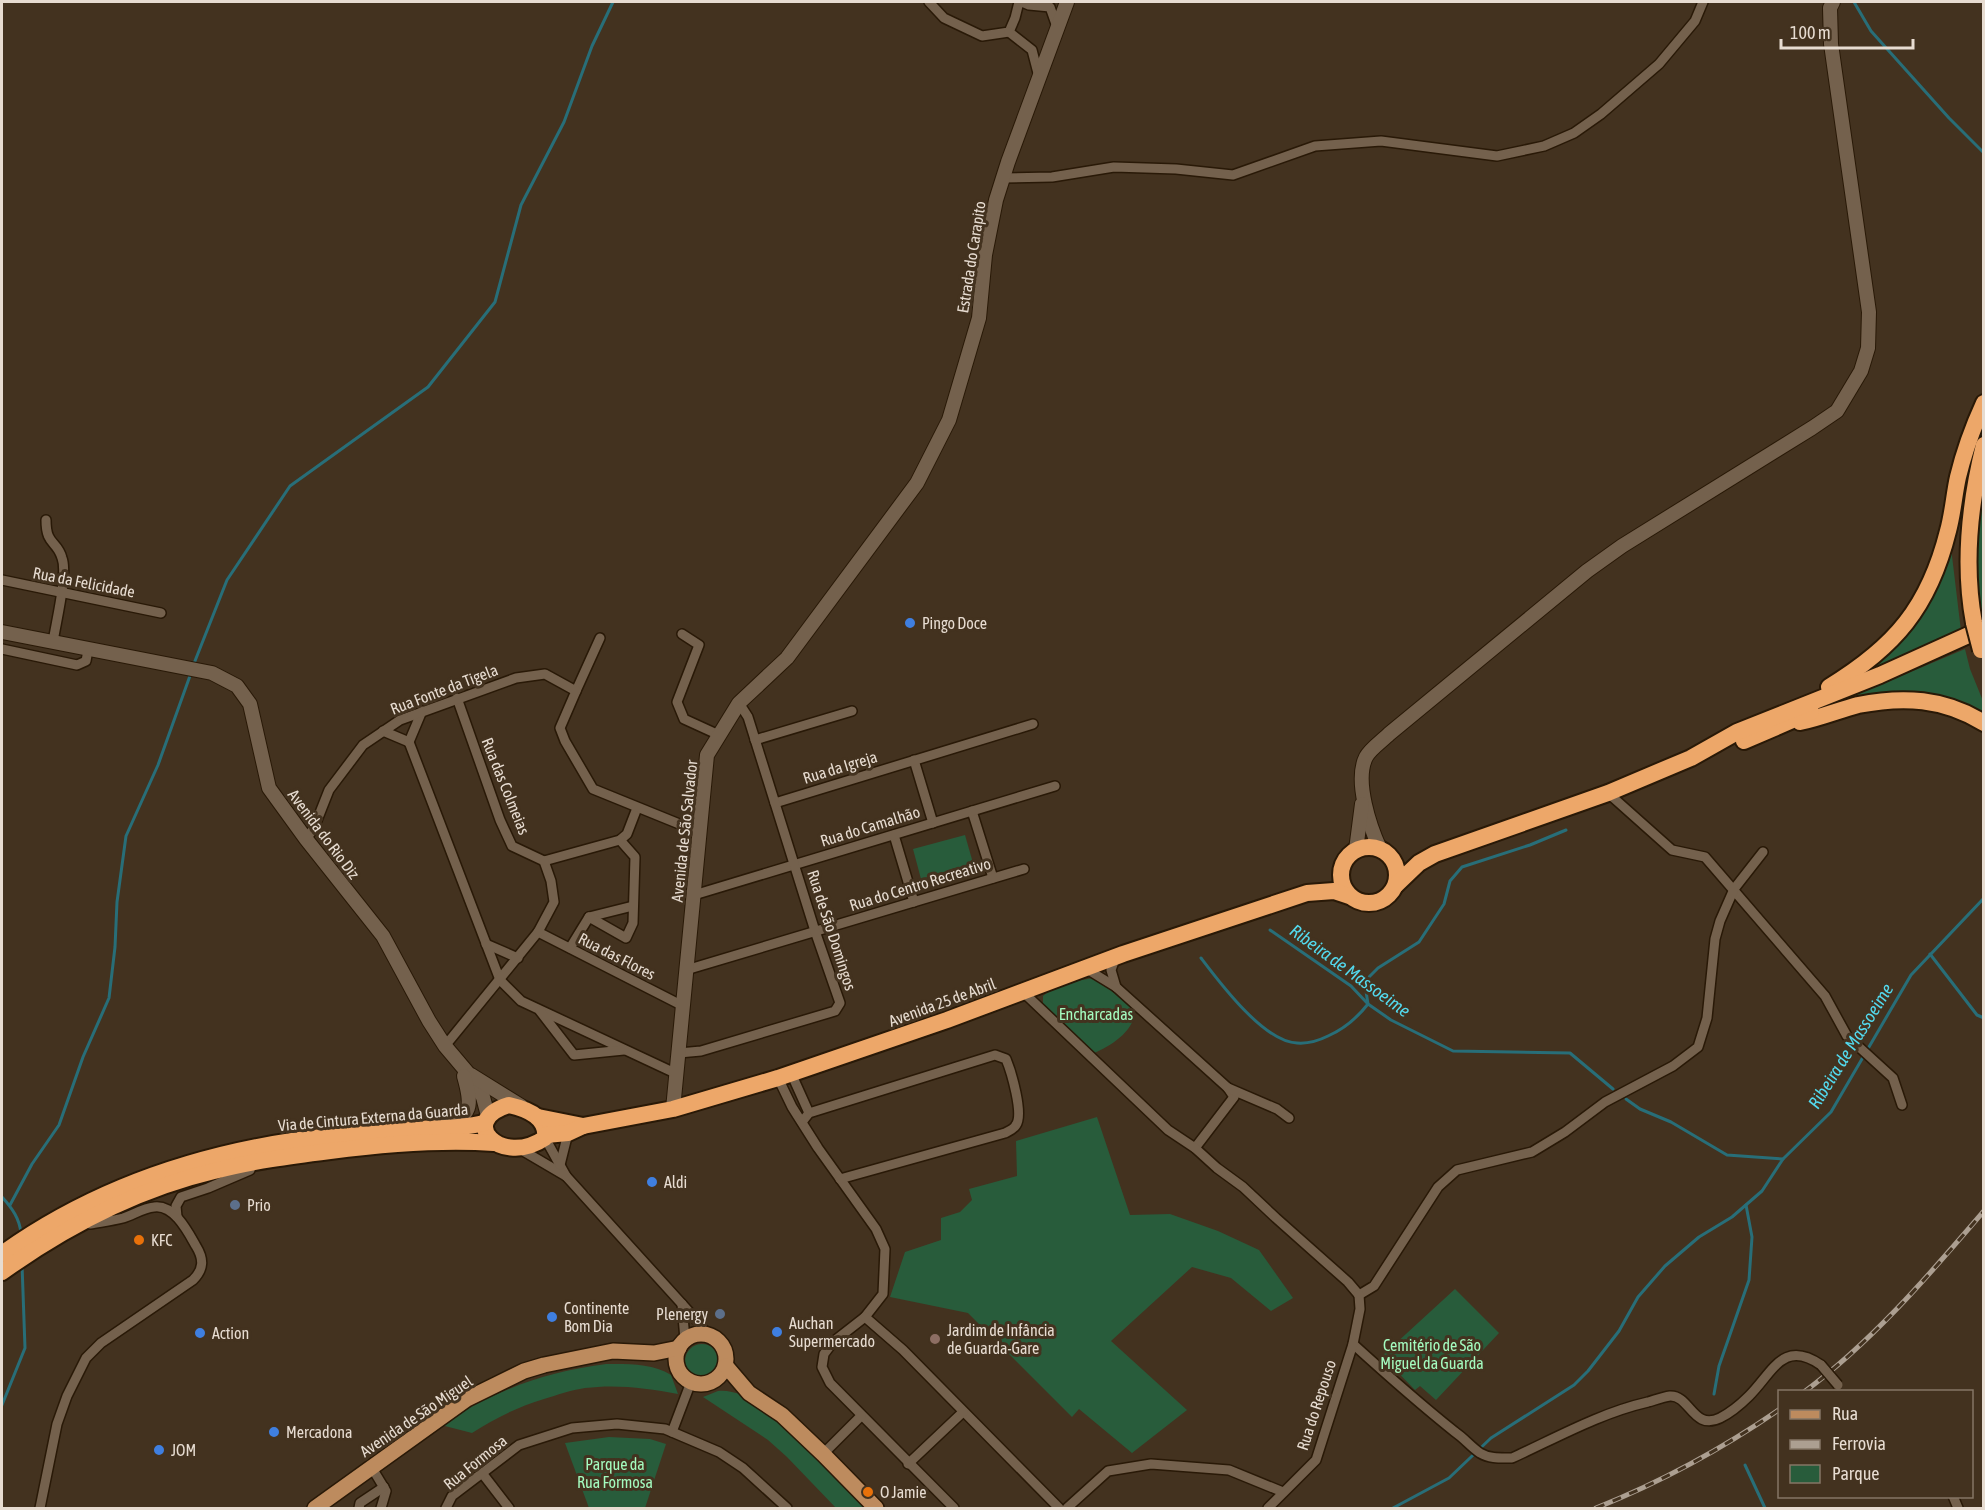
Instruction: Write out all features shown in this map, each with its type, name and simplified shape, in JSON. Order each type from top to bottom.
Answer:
[{"type":"highway","points":[[1795,707],[1847,676],[1879,653],[1899,633],[1921,602],[1937,567],[1948,531],[1958,476],[1983,403]]},
{"type":"highway","points":[[1983,445],[1972,515],[1968,562],[1969,596],[1979,626],[1983,658]]},
{"type":"highway","points":[[1396,885],[1419,863],[1435,854],[1608,793],[1691,758],[1737,732],[1880,675],[1979,626]]},
{"type":"highway","points":[[1691,758],[1718,751],[1779,728],[1983,637]]},
{"type":"highway","points":[[1779,728],[1858,705],[1924,700],[1961,711],[1983,723]]},
{"type":"highway","points":[[1356,850],[1372,847],[1409,857],[1435,854]]},
{"type":"highway","name":"Avenida 25 de Abril","points":[[545,1137],[673,1109],[784,1075],[947,1020],[1116,956],[1307,893],[1327,881],[1356,850]]},
{"type":"highway","points":[[1384,852],[1396,868],[1396,885]]},
{"type":"highway","points":[[1343,863],[1341,880],[1349,896]]},
{"type":"highway","name":"Avenida 25 de Abril","points":[[1307,893],[1334,891],[1349,896],[1355,901],[1371,904],[1386,898],[1396,885]]},
{"type":"highway","points":[[509,1105],[532,1113],[545,1128],[545,1137],[535,1145],[509,1149],[494,1143],[487,1135],[486,1120],[498,1109],[509,1105]]},
{"type":"highway","name":"Avenida 25 de Abril","points":[[532,1113],[576,1129]]},
{"type":"highway","name":"Via de Cintura Externa da Guarda","points":[[2,1272],[41,1237],[103,1195],[149,1176],[239,1150],[306,1139],[427,1128],[470,1127],[486,1120]]},
{"type":"highway","name":"Via de Cintura Externa da Guarda","points":[[2,1254],[74,1226],[143,1194],[214,1171],[273,1159],[376,1146],[494,1143]]},
{"type":"main road","name":"Estrada do Carapito","points":[[916,483],[949,420],[979,318],[985,255],[1003,177],[1067,2]]},
{"type":"main road","points":[[1356,850],[1363,796],[1362,777],[1366,757],[1398,727],[1587,571],[1622,546],[1837,411],[1849,392],[1861,370],[1868,348],[1869,312],[1831,44],[1830,8],[1833,2]]},
{"type":"main road","name":"Avenida de São Salvador","points":[[673,1109],[707,755],[739,703],[787,658],[916,483]]},
{"type":"main road","name":"Avenida do Rio Diz","points":[[2,632],[212,673],[237,686],[250,704],[269,788],[306,839],[383,936],[429,1021],[483,1097],[486,1120]]},
{"type":"main road","points":[[1363,796],[1372,828],[1384,852]]},
{"type":"main road","points":[[427,1128],[458,1119],[468,1111],[470,1095],[463,1067]]},
{"type":"main road","name":"Avenida do Rio Diz","points":[[463,1067],[532,1113]]},
{"type":"main road","points":[[704,1334],[719,1341],[724,1348],[727,1360],[723,1373],[712,1382],[705,1384],[691,1382],[685,1378],[677,1366],[682,1344],[691,1336],[704,1334]]},
{"type":"main road","name":"Avenida de São Miguel","points":[[315,1509],[467,1399],[524,1371],[613,1352],[654,1353],[682,1344]]},
{"type":"main road","name":"Avenida de São Miguel","points":[[580,1358],[653,1360],[669,1362],[677,1366]]},
{"type":"main road","points":[[726,1366],[749,1393],[782,1415],[824,1454],[876,1509]]},
{"type":"main road","points":[[712,1382],[749,1393]]},
{"type":"street","points":[[929,2],[944,18],[982,36],[1009,32],[1032,50],[1040,79]]},
{"type":"street","points":[[1009,32],[1021,2],[1050,7],[1060,2]]},
{"type":"street","points":[[1003,177],[1052,177],[1114,167],[1176,169],[1233,175],[1315,146],[1381,141],[1497,156],[1544,146],[1574,133],[1601,114],[1659,64],[1695,21],[1702,2]]},
{"type":"street","points":[[1050,7],[1056,27]]},
{"type":"street","points":[[1032,50],[1051,43]]},
{"type":"street","points":[[46,520],[46,531],[50,542],[63,558],[64,573],[53,642]]},
{"type":"street","name":"Rua da Felicidade","points":[[2,580],[161,613]]},
{"type":"street","points":[[682,634],[699,645],[677,702],[684,719],[719,735]]},
{"type":"street","points":[[600,638],[560,728],[565,741],[593,789],[699,832]]},
{"type":"street","points":[[2,649],[77,665],[86,662],[88,650]]},
{"type":"street","name":"Rua Fonte da Tigela","points":[[306,839],[314,828],[329,790],[363,744],[400,720],[516,678],[544,674],[576,691]]},
{"type":"street","name":"Rua das Colmeias","points":[[457,698],[500,820],[512,846],[544,861]]},
{"type":"street","name":"Rua de São Domingos","points":[[679,1053],[702,1051],[834,1011],[840,1003],[815,932],[748,717],[739,703]]},
{"type":"street","points":[[422,711],[409,742],[500,980],[521,1001],[677,1074]]},
{"type":"street","points":[[755,740],[852,711]]},
{"type":"street","name":"Rua da Igreja","points":[[775,803],[1034,724]]},
{"type":"street","points":[[383,731],[409,742]]},
{"type":"street","points":[[915,760],[933,823]]},
{"type":"street","name":"Rua do Camalhão","points":[[694,895],[1055,786]]},
{"type":"street","points":[[1608,793],[1672,850],[1705,857],[1825,996],[1847,1036],[1893,1078],[1902,1105]]},
{"type":"street","points":[[445,1046],[538,932],[554,902],[551,880],[544,861],[620,840],[627,834],[637,808]]},
{"type":"street","points":[[972,811],[993,878]]},
{"type":"street","points":[[894,835],[914,902]]},
{"type":"street","points":[[589,917],[626,938],[633,923],[635,857],[620,840]]},
{"type":"street","points":[[1022,991],[1168,1130],[1195,1148],[1243,1187],[1348,1282],[1359,1295],[1374,1286],[1438,1187],[1457,1170],[1532,1152],[1565,1132],[1605,1102],[1673,1066],[1698,1047],[1707,1018],[1714,939],[1720,921],[1734,889],[1763,852]]},
{"type":"street","name":"Rua do Centro Recreativo","points":[[686,970],[1024,868]]},
{"type":"street","points":[[570,948],[589,917],[633,906]]},
{"type":"street","name":"Rua das Flores","points":[[538,932],[683,1006]]},
{"type":"street","points":[[486,944],[518,958]]},
{"type":"street","points":[[1116,956],[1111,970],[1116,987]]},
{"type":"street","points":[[1085,968],[1116,987],[1228,1088],[1234,1097],[1195,1148]]},
{"type":"street","points":[[538,1009],[574,1055],[626,1050]]},
{"type":"street","points":[[802,1122],[808,1113],[995,1055],[1006,1059],[1011,1071],[1020,1117],[1016,1127],[1005,1133],[840,1179]]},
{"type":"street","points":[[784,1075],[808,1113]]},
{"type":"street","points":[[784,1075],[802,1122],[876,1229],[885,1249],[883,1294],[865,1317],[833,1342],[824,1354],[822,1367],[830,1383],[948,1507]]},
{"type":"street","points":[[1228,1088],[1277,1108],[1289,1118]]},
{"type":"street","points":[[560,1165],[576,1129]]},
{"type":"street","points":[[545,1137],[566,1176],[701,1325],[704,1334]]},
{"type":"street","points":[[520,1149],[566,1176]]},
{"type":"street","points":[[177,1218],[176,1206],[180,1197],[208,1188],[273,1159]]},
{"type":"street","points":[[40,1509],[57,1424],[67,1396],[86,1358],[101,1343],[193,1280],[200,1271],[202,1263],[201,1254],[177,1218],[165,1209],[153,1207],[118,1220],[74,1226]]},
{"type":"street","name":"Rua do Repouso","points":[[1268,1509],[1316,1460],[1353,1344],[1360,1309],[1359,1295]]},
{"type":"street","points":[[682,1304],[682,1344]]},
{"type":"street","points":[[865,1317],[903,1350],[1059,1509]]},
{"type":"street","points":[[1353,1344],[1436,1418],[1482,1454],[1494,1458],[1512,1458],[1623,1408],[1672,1396],[1681,1399],[1694,1415],[1706,1421],[1717,1420],[1749,1396],[1780,1360],[1793,1355],[1808,1356],[1821,1365],[1841,1388]]},
{"type":"street","points":[[672,1432],[691,1382]]},
{"type":"street","points":[[908,1464],[963,1412]]},
{"type":"street","points":[[824,1454],[861,1416]]},
{"type":"street","name":"Rua Formosa","points":[[446,1509],[452,1496],[519,1445],[572,1428],[616,1424],[666,1429],[719,1452],[765,1486],[787,1509]]},
{"type":"street","points":[[1067,1509],[1108,1471],[1151,1464],[1229,1470],[1283,1492]]},
{"type":"street","points":[[372,1468],[386,1491],[381,1509]]},
{"type":"street","points":[[482,1473],[509,1509]]},
{"type":"street","points":[[359,1509],[360,1503],[384,1487]]},
{"type":"green space","points":[[1983,460],[1984,620],[1979,623],[1975,525]]},
{"type":"green space","points":[[1952,533],[1952,556],[1961,631],[1844,682],[1879,658]]},
{"type":"green space","points":[[1965,649],[1970,669],[1983,701],[1983,717],[1955,700],[1924,692],[1923,694],[1830,706]]},
{"type":"green space","points":[[965,835],[973,863],[921,879],[913,849]]},
{"type":"green space","name":"Encharcadas","points":[[1100,977],[1122,992],[1135,1014],[1124,1034],[1089,1055],[1043,1011],[1043,996],[1063,985]]},
{"type":"green space","points":[[1097,1117],[1130,1215],[1170,1214],[1218,1231],[1259,1250],[1293,1298],[1271,1311],[1231,1278],[1192,1267],[1111,1341],[1187,1410],[1132,1453],[1079,1409],[1072,1417],[968,1313],[890,1297],[905,1252],[941,1240],[941,1218],[960,1212],[972,1200],[969,1189],[1017,1176],[1016,1141]]},
{"type":"green space","name":"Cemitério de São Miguel da Guarda","points":[[1455,1289],[1499,1333],[1436,1400],[1420,1386],[1415,1390],[1382,1356]]},
{"type":"green space","points":[[702,1344],[714,1349],[719,1361],[714,1373],[702,1378],[690,1373],[685,1361],[690,1349]]},
{"type":"green space","points":[[606,1364],[640,1365],[664,1371],[671,1375],[678,1394],[632,1387],[585,1388],[525,1406],[472,1433],[441,1425],[480,1402],[520,1385],[561,1372]]},
{"type":"green space","points":[[718,1391],[737,1393],[778,1417],[819,1456],[867,1508],[836,1508],[768,1440],[703,1397]]},
{"type":"green space","name":"Parque da Rua Formosa","points":[[609,1437],[650,1439],[666,1444],[645,1508],[589,1508],[565,1443]]},
{"type":"waterway","points":[[193,666],[227,580],[290,486],[428,387],[495,302],[521,205],[564,122],[592,46],[613,2]]},
{"type":"waterway","points":[[1854,2],[1871,31],[1949,118],[1984,153]]},
{"type":"waterway","points":[[10,1205],[32,1164],[59,1125],[83,1057],[109,998],[117,902],[126,836],[158,765],[191,673]]},
{"type":"waterway","points":[[1201,958],[1244,1009],[1271,1033],[1284,1040],[1297,1043],[1317,1041],[1345,1026],[1364,1009],[1368,1004],[1365,985],[1369,977],[1378,968],[1419,942],[1444,904],[1450,881],[1462,867],[1530,845],[1566,830]]},
{"type":"waterway","name":"Ribeira de Massoeime","points":[[1626,1099],[1640,1109],[1671,1122],[1727,1155],[1783,1159],[1831,1112],[1911,975],[1984,898]]},
{"type":"waterway","name":"Ribeira de Massoeime","points":[[1270,930],[1351,986],[1368,1004],[1391,1020],[1453,1051],[1570,1053],[1613,1089]]},
{"type":"waterway","points":[[1930,954],[1977,1015],[1984,1018]]},
{"type":"waterway","points":[[1393,1508],[1449,1478],[1491,1438],[1574,1385],[1619,1331],[1638,1297],[1665,1266],[1699,1237],[1732,1217],[1762,1191],[1783,1159]]},
{"type":"waterway","points":[[2,1197],[15,1214],[21,1234]]},
{"type":"waterway","points":[[1714,1394],[1719,1366],[1749,1280],[1752,1237],[1746,1205]]},
{"type":"waterway","points":[[2,1405],[25,1348],[22,1264]]},
{"type":"waterway","points":[[1745,1465],[1765,1508]]},
{"type":"railway","points":[[1806,1390],[1876,1330],[1984,1211]]},
{"type":"railway","points":[[1596,1508],[1691,1464],[1778,1410]]},
{"type":"place","name":"Pingo Doce","points":[[910,623]]},
{"type":"place","name":"Aldi","points":[[652,1182]]},
{"type":"place","name":"Prio","points":[[235,1205]]},
{"type":"place","name":"KFC","points":[[139,1240]]},
{"type":"place","name":"Plenergy","points":[[720,1314]]},
{"type":"place","name":"Continente Bom Dia","points":[[552,1317]]},
{"type":"place","name":"Auchan Supermercado","points":[[777,1332]]},
{"type":"place","name":"Action","points":[[200,1333]]},
{"type":"place","name":"Jardim de Infância de Guarda-Gare","points":[[935,1339]]},
{"type":"place","name":"Mercadona","points":[[274,1432]]},
{"type":"place","name":"JOM","points":[[159,1450]]},
{"type":"place","name":"O Jamie","points":[[868,1492]]}]
